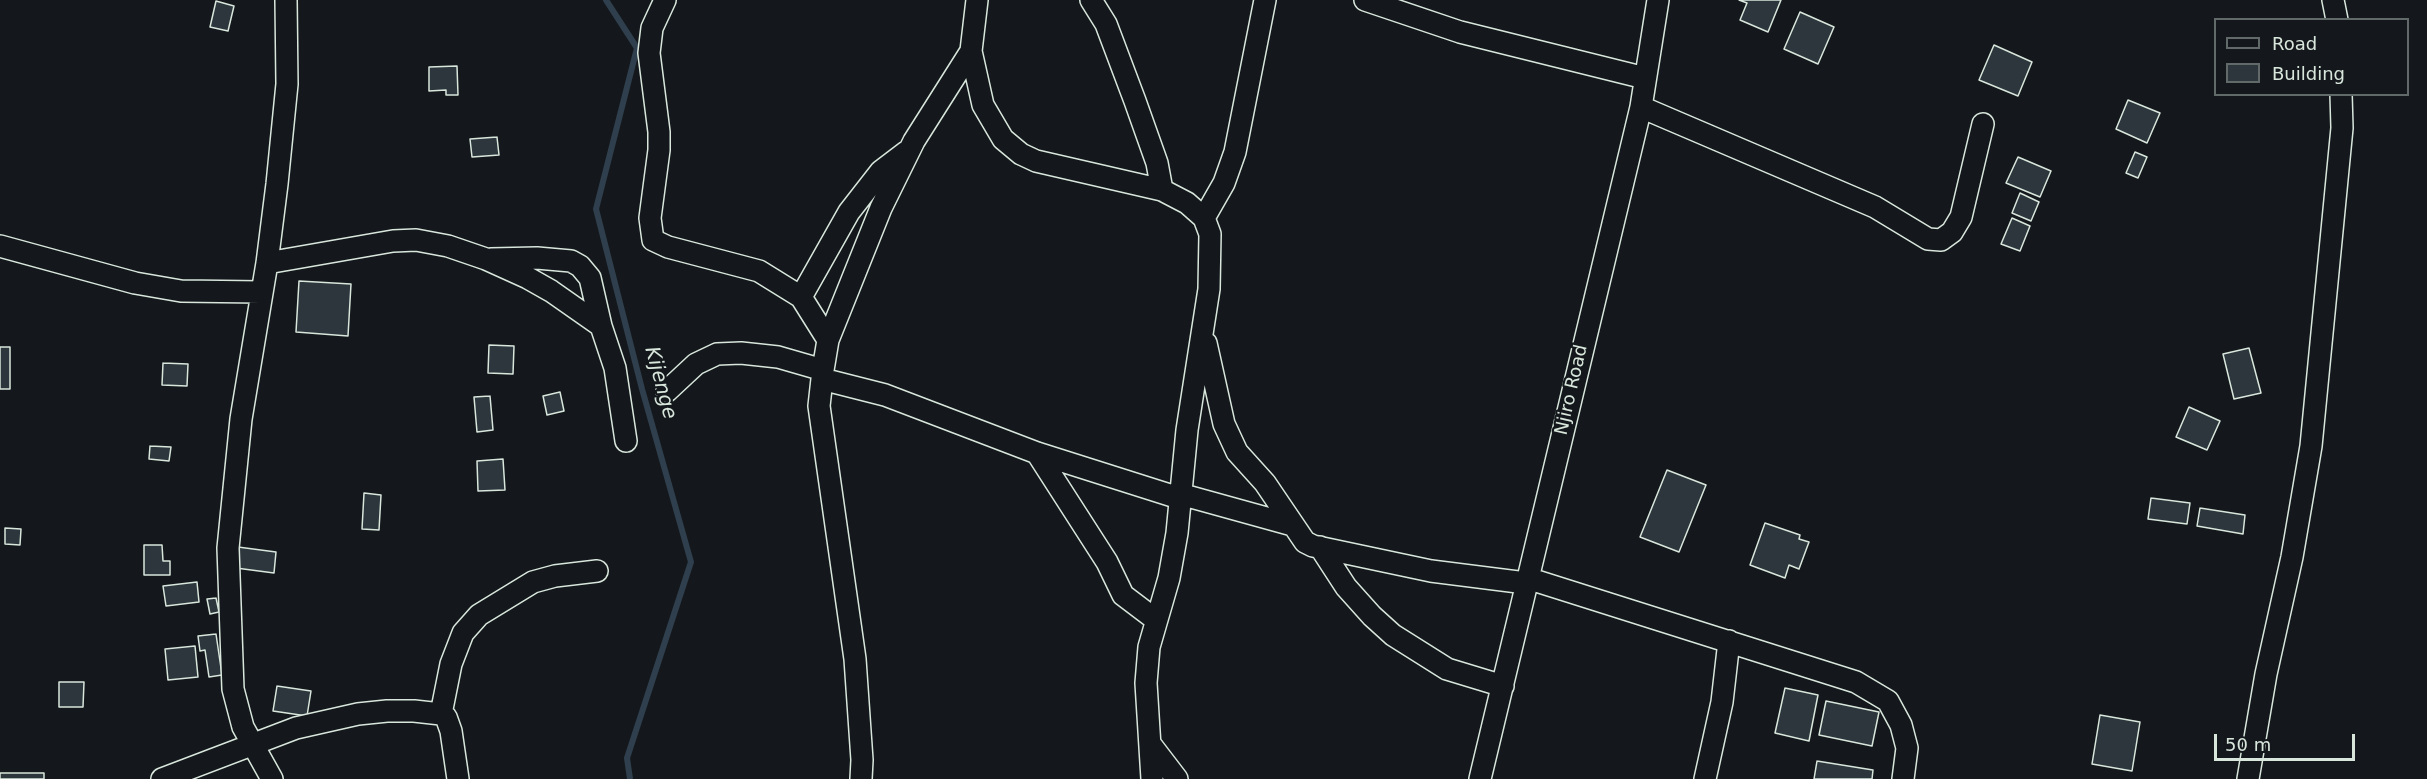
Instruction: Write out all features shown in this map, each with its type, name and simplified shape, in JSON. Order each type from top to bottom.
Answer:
[{"type":"street","points":[[272,779],[243,728],[233,689],[228,548],[241,419],[267,263],[287,84],[286,0]]},
{"type":"street","points":[[665,0],[652,28],[649,53],[659,132],[659,150],[650,218],[653,240],[668,247],[759,271],[801,297],[828,340]]},
{"type":"street","points":[[977,0],[971,51],[983,105],[1003,139],[1021,154],[1036,161],[1162,190],[1187,203],[1204,218],[1210,234],[1209,289],[1179,496],[1177,533],[1169,578],[1149,647],[1146,683],[1152,779]]},
{"type":"street","points":[[1090,0],[1106,24],[1157,163],[1162,190]]},
{"type":"street","points":[[1204,218],[1224,183],[1235,152],[1265,0]]},
{"type":"street","points":[[1365,0],[1460,32],[1645,78]]},
{"type":"street","name":"Njiro Road","points":[[1480,779],[1641,107],[1658,0]]},
{"type":"street","points":[[2333,0],[2337,18]]},
{"type":"street","points":[[861,779],[862,760],[855,659],[819,406],[828,340],[881,208],[911,147],[971,51]]},
{"type":"street","points":[[2248,779],[2266,675],[2292,557],[2311,446],[2342,128],[2341,96]]},
{"type":"street","points":[[1641,107],[1875,207],[1928,239],[1941,240],[1952,232],[1961,217],[1983,124]]},
{"type":"street","points":[[801,297],[849,212],[881,171],[911,147]]},
{"type":"street","points":[[267,263],[393,241],[416,240],[448,246],[486,259],[551,291],[601,326]]},
{"type":"street","points":[[0,246],[135,284],[181,291],[261,292]]},
{"type":"street","points":[[486,259],[537,258],[571,261],[580,266],[590,278],[601,326],[615,369],[626,441]]},
{"type":"street","points":[[1203,331],[1224,424],[1237,452],[1265,483],[1305,542],[1320,548],[1431,571],[1527,580],[1856,682],[1888,701],[1901,725],[1907,748],[1903,779]]},
{"type":"street","points":[[667,391],[696,364],[717,354],[741,353],[778,357],[1037,453],[1179,496],[1292,525]]},
{"type":"street","points":[[1037,453],[1101,553],[1123,594],[1156,620]]},
{"type":"street","points":[[1320,548],[1346,587],[1392,635],[1447,669],[1503,686]]},
{"type":"street","points":[[441,714],[451,664],[463,633],[479,615],[533,582],[555,576],[597,571]]},
{"type":"street","points":[[1706,779],[1722,702],[1729,641]]},
{"type":"street","points":[[162,779],[296,728],[358,714],[387,711],[441,714],[448,721],[458,779]]},
{"type":"street","points":[[1150,745],[1177,779]]},
{"type":"building","points":[[1739,0],[1781,0],[1768,32],[1740,20],[1747,3]]},
{"type":"building","points":[[216,1],[234,6],[228,31],[210,27]]},
{"type":"building","points":[[1800,12],[1834,27],[1818,64],[1784,49]]},
{"type":"building","points":[[1994,45],[2032,62],[2018,96],[1979,80]]},
{"type":"building","points":[[457,66],[458,95],[446,95],[446,90],[429,91],[429,67]]},
{"type":"building","points":[[2128,100],[2160,113],[2147,143],[2116,129]]},
{"type":"building","points":[[497,137],[499,155],[472,157],[470,139]]},
{"type":"building","points":[[2135,152],[2147,157],[2138,178],[2126,173]]},
{"type":"building","points":[[2018,157],[2051,171],[2040,197],[2006,183]]},
{"type":"building","points":[[2020,193],[2039,202],[2031,221],[2012,213]]},
{"type":"building","points":[[2012,218],[2030,226],[2020,251],[2001,244]]},
{"type":"building","points":[[299,281],[351,284],[348,336],[296,332]]},
{"type":"building","points":[[489,345],[514,346],[513,374],[488,373]]},
{"type":"building","points":[[0,347],[10,347],[10,389],[0,389]]},
{"type":"building","points":[[2249,348],[2261,393],[2234,399],[2223,354]]},
{"type":"building","points":[[163,363],[188,364],[187,386],[162,385]]},
{"type":"building","points":[[560,392],[564,411],[547,415],[543,396]]},
{"type":"building","points":[[490,396],[493,430],[477,432],[474,397]]},
{"type":"building","points":[[2189,407],[2220,421],[2207,450],[2176,437]]},
{"type":"building","points":[[150,446],[171,447],[169,461],[149,459]]},
{"type":"building","points":[[503,459],[505,490],[478,491],[477,461]]},
{"type":"building","points":[[1667,470],[1706,485],[1679,552],[1640,537]]},
{"type":"building","points":[[364,493],[381,495],[379,530],[362,529]]},
{"type":"building","points":[[2151,498],[2190,503],[2187,524],[2148,519]]},
{"type":"building","points":[[2200,508],[2245,515],[2243,534],[2197,526]]},
{"type":"building","points":[[1765,523],[1800,535],[1799,539],[1809,542],[1799,569],[1789,565],[1785,578],[1750,565]]},
{"type":"building","points":[[5,528],[21,529],[20,545],[5,544]]},
{"type":"building","points":[[144,545],[162,545],[163,561],[170,561],[170,575],[144,575]]},
{"type":"building","points":[[238,547],[276,552],[274,573],[236,568]]},
{"type":"building","points":[[197,582],[199,602],[166,606],[163,586]]},
{"type":"building","points":[[216,598],[219,612],[210,614],[207,599]]},
{"type":"building","points":[[216,634],[222,675],[209,677],[205,650],[200,651],[198,636]]},
{"type":"building","points":[[195,646],[198,677],[168,680],[165,649]]},
{"type":"building","points":[[59,682],[84,682],[83,707],[59,707]]},
{"type":"building","points":[[277,686],[311,691],[307,716],[273,711]]},
{"type":"building","points":[[1785,688],[1818,695],[1809,741],[1775,733]]},
{"type":"building","points":[[1826,701],[1879,712],[1872,746],[1819,735]]},
{"type":"building","points":[[2100,715],[2140,722],[2132,771],[2092,764]]},
{"type":"building","points":[[1817,761],[1873,770],[1872,779],[1814,779]]},
{"type":"building","points":[[0,773],[44,773],[44,779],[0,779]]},
{"type":"waterway","name":"Kijenge","points":[[606,0],[637,48],[596,209],[642,389],[691,562],[627,758],[630,779]]}]
